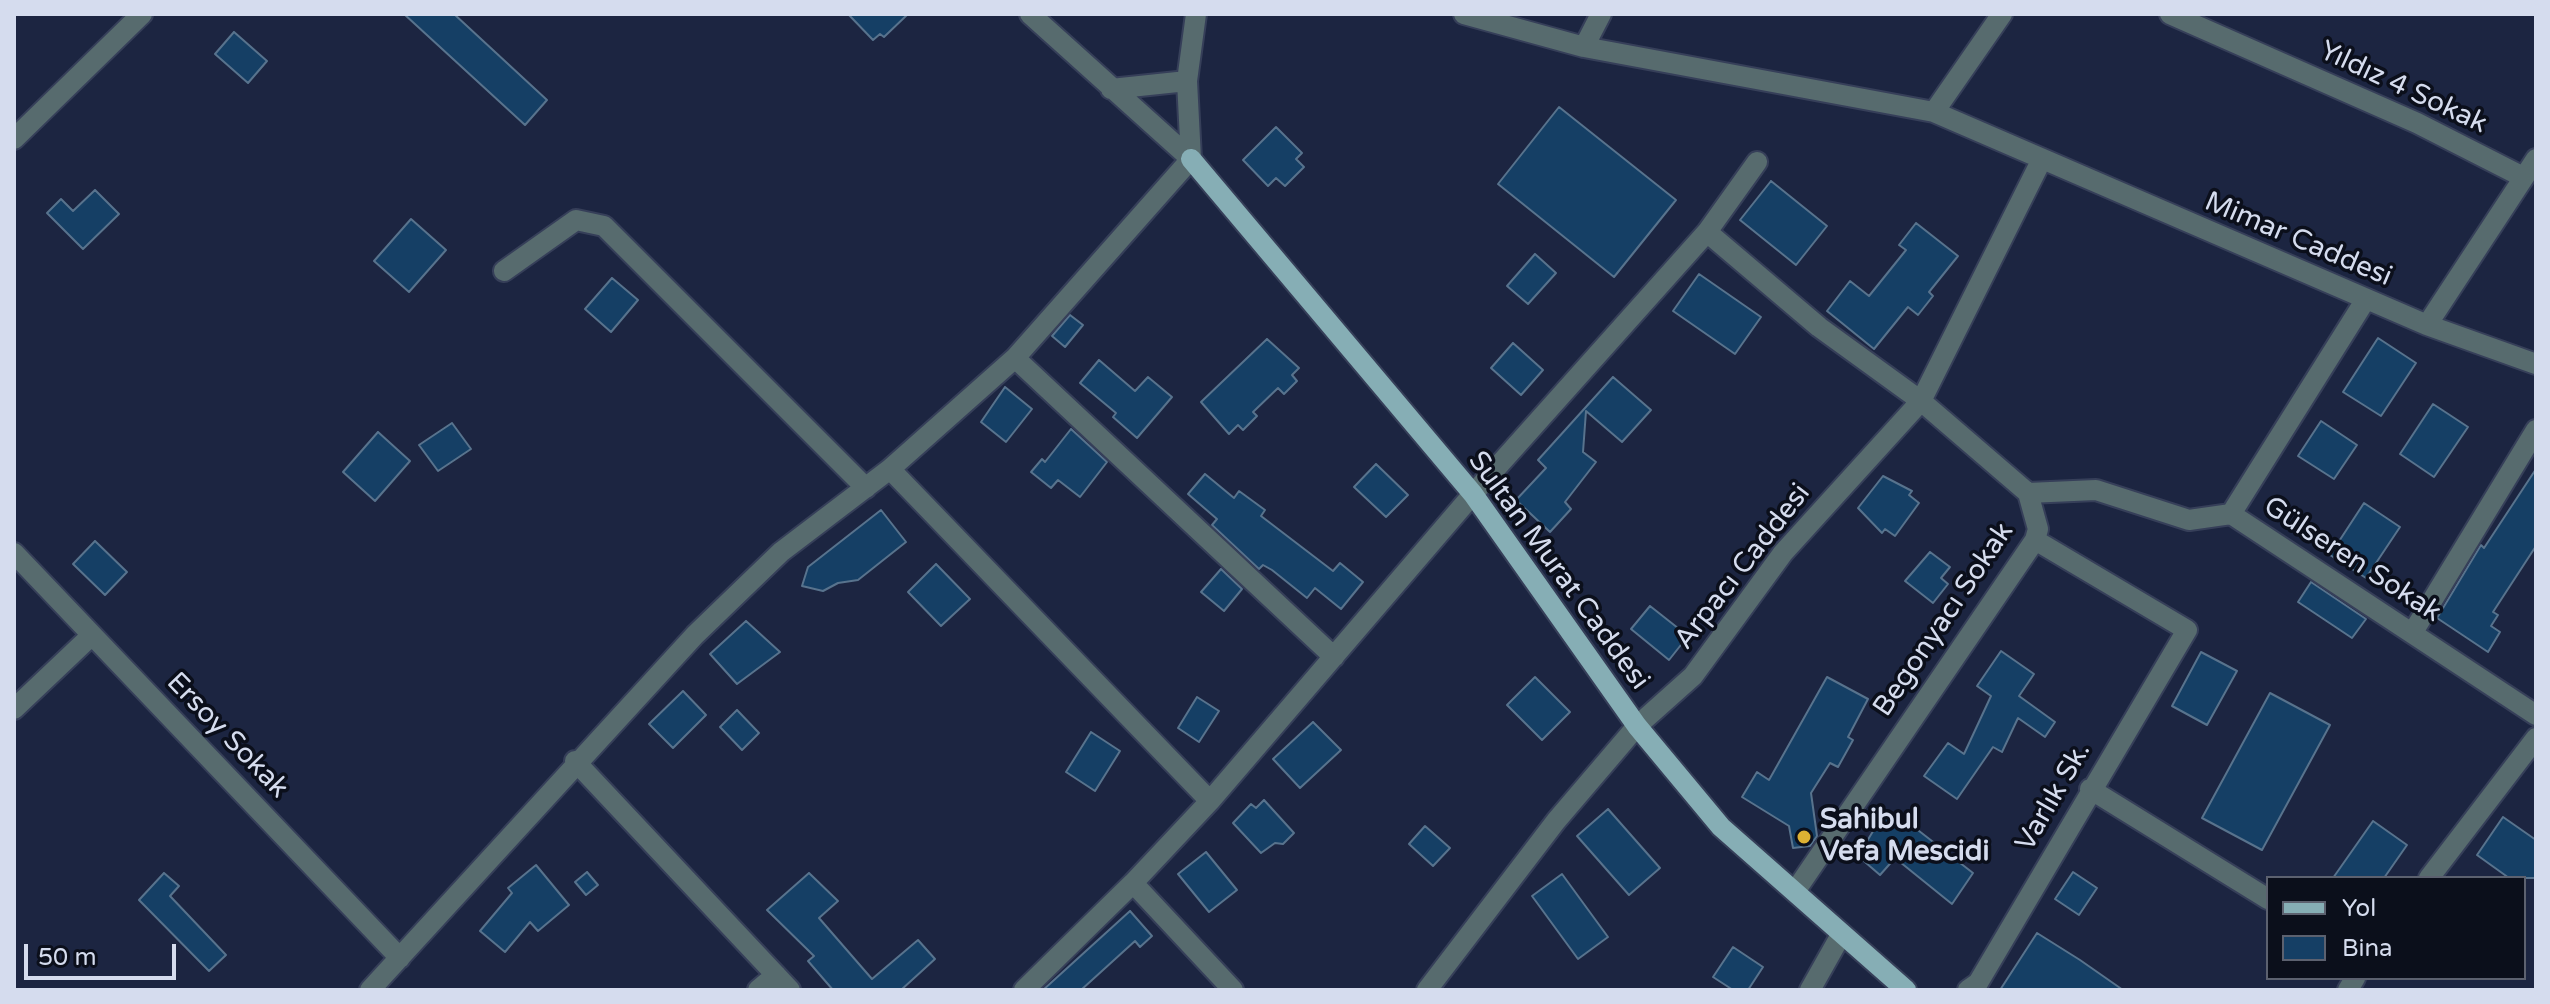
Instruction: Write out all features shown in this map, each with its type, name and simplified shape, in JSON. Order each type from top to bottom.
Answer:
[{"type":"main road","name":"Sultan Murat Caddesi","points":[[1191,159],[1473,494],[1637,726],[1721,827],[1906,990]]},
{"type":"street","points":[[14,139],[142,14]]},
{"type":"street","points":[[1030,14],[1191,159]]},
{"type":"street","points":[[370,990],[575,761],[695,635],[781,552],[890,469],[1015,358],[1191,159],[1187,81],[1196,14]]},
{"type":"street","points":[[1464,14],[1584,47],[1934,112],[2002,14]]},
{"type":"street","points":[[1584,47],[1601,14]]},
{"type":"street","name":"Yıldız 4 Sokak","points":[[2170,14],[2417,123],[2523,177]]},
{"type":"street","points":[[1111,89],[1187,81]]},
{"type":"street","name":"Mimar Caddesi","points":[[1934,112],[2041,161],[2427,325],[2536,364]]},
{"type":"street","points":[[2427,325],[2536,159]]},
{"type":"street","name":"Arpacı Caddesi","points":[[1427,990],[1556,821],[1637,726],[1693,676],[1783,553],[1921,401],[2041,161]]},
{"type":"street","points":[[1024,990],[1133,883],[1210,801],[1473,494],[1707,232],[1757,162]]},
{"type":"street","points":[[504,271],[576,220],[604,226],[866,488]]},
{"type":"street","name":"Begonyacı Sokak","points":[[1707,232],[1819,327],[1921,401],[2028,493],[2038,529],[2035,540],[1796,890]]},
{"type":"street","points":[[2231,514],[2366,299]]},
{"type":"street","points":[[1015,358],[1334,657]]},
{"type":"street","points":[[2413,632],[2536,430]]},
{"type":"street","points":[[890,469],[1210,801]]},
{"type":"street","name":"Gülseren Sokak","points":[[2028,493],[2096,490],[2189,520],[2231,514],[2536,715]]},
{"type":"street","name":"Varlık Sk.","points":[[1968,990],[1978,983],[2090,789],[2187,630],[2035,540]]},
{"type":"street","name":"Ersoy Sokak","points":[[14,553],[400,958]]},
{"type":"street","points":[[14,709],[92,635]]},
{"type":"street","points":[[2431,876],[2536,738]]},
{"type":"street","points":[[575,761],[783,983],[758,990]]},
{"type":"street","points":[[2090,789],[2266,898]]},
{"type":"street","points":[[1133,883],[1233,990]]},
{"type":"street","points":[[1810,990],[1841,935]]},
{"type":"building","points":[[404,14],[454,14],[547,100],[525,125]]},
{"type":"building","points":[[848,14],[908,14],[884,37],[880,34],[873,40]]},
{"type":"building","points":[[234,32],[267,61],[248,83],[215,54]]},
{"type":"building","points":[[1559,107],[1676,200],[1614,277],[1498,184]]},
{"type":"building","points":[[1276,127],[1302,153],[1296,159],[1304,167],[1285,186],[1276,178],[1268,186],[1243,160]]},
{"type":"building","points":[[1771,181],[1827,226],[1796,265],[1740,220]]},
{"type":"building","points":[[95,190],[119,214],[83,249],[47,213],[61,199],[73,211]]},
{"type":"building","points":[[411,219],[446,250],[409,292],[374,261]]},
{"type":"building","points":[[1916,223],[1958,256],[1929,292],[1933,296],[1918,315],[1908,307],[1874,349],[1827,311],[1850,281],[1869,296],[1906,250],[1899,245]]},
{"type":"building","points":[[1535,254],[1556,273],[1528,304],[1507,286]]},
{"type":"building","points":[[1699,274],[1761,317],[1735,354],[1673,311]]},
{"type":"building","points":[[612,278],[638,300],[611,332],[585,309]]},
{"type":"building","points":[[1070,315],[1083,325],[1065,347],[1052,336]]},
{"type":"building","points":[[2378,338],[2416,363],[2381,416],[2343,392]]},
{"type":"building","points":[[1267,339],[1299,368],[1292,375],[1297,381],[1284,394],[1278,388],[1253,412],[1257,416],[1243,430],[1238,425],[1229,434],[1201,402]]},
{"type":"building","points":[[1513,343],[1543,370],[1521,395],[1491,368]]},
{"type":"building","points":[[1099,360],[1135,391],[1148,377],[1172,397],[1137,438],[1113,417],[1116,413],[1080,383]]},
{"type":"building","points":[[1613,377],[1651,410],[1622,442],[1586,411],[1583,452],[1596,462],[1565,502],[1571,509],[1550,532],[1516,500],[1546,468],[1538,460]]},
{"type":"building","points":[[1005,387],[1032,409],[1006,442],[981,422]]},
{"type":"building","points":[[2433,404],[2468,427],[2434,477],[2400,454]]},
{"type":"building","points":[[2321,421],[2357,445],[2334,479],[2298,456]]},
{"type":"building","points":[[452,423],[471,449],[438,471],[419,445]]},
{"type":"building","points":[[1071,429],[1107,462],[1080,497],[1058,480],[1051,488],[1031,472],[1042,459],[1045,462]]},
{"type":"building","points":[[378,432],[410,461],[375,501],[343,472]]},
{"type":"building","points":[[1376,464],[1408,495],[1386,517],[1354,487]]},
{"type":"building","points":[[2536,469],[2536,546],[2493,612],[2498,615],[2491,626],[2500,632],[2488,652],[2437,618],[2481,545],[2484,548]]},
{"type":"building","points":[[1205,474],[1234,498],[1239,491],[1265,510],[1261,516],[1333,571],[1340,563],[1363,582],[1341,609],[1315,588],[1307,598],[1272,570],[1263,565],[1259,569],[1212,525],[1217,519],[1188,494]]},
{"type":"building","points":[[1883,476],[1912,491],[1909,495],[1919,503],[1895,536],[1885,529],[1882,533],[1858,508]]},
{"type":"building","points":[[2364,503],[2400,527],[2366,578],[2330,555]]},
{"type":"building","points":[[881,510],[906,542],[858,580],[838,583],[823,591],[802,586],[808,567]]},
{"type":"building","points":[[95,541],[127,572],[105,595],[73,564]]},
{"type":"building","points":[[1930,552],[1950,567],[1941,578],[1948,584],[1933,603],[1905,581]]},
{"type":"building","points":[[936,564],[970,599],[941,626],[908,592]]},
{"type":"building","points":[[1221,569],[1242,589],[1224,611],[1201,592]]},
{"type":"building","points":[[2311,582],[2366,619],[2352,638],[2298,602]]},
{"type":"building","points":[[1650,606],[1688,636],[1669,660],[1631,629]]},
{"type":"building","points":[[746,621],[780,652],[737,684],[710,654]]},
{"type":"building","points":[[2001,651],[2034,674],[2019,696],[2055,722],[2045,737],[2018,718],[2002,752],[1993,747],[1957,799],[1924,776],[1948,743],[1964,754],[1991,696],[1977,686]]},
{"type":"building","points":[[2201,652],[2237,671],[2207,725],[2172,706]]},
{"type":"building","points":[[1535,677],[1570,712],[1542,740],[1507,705]]},
{"type":"building","points":[[1827,677],[1868,699],[1848,737],[1853,740],[1838,767],[1830,763],[1811,793],[1817,836],[1810,846],[1793,848],[1789,826],[1742,797],[1757,772],[1769,780]]},
{"type":"building","points":[[683,691],[706,715],[673,748],[649,724]]},
{"type":"building","points":[[2270,693],[2330,725],[2262,850],[2202,818]]},
{"type":"building","points":[[1197,697],[1219,711],[1199,742],[1178,728]]},
{"type":"building","points":[[737,710],[759,733],[742,750],[720,727]]},
{"type":"building","points":[[1313,722],[1341,750],[1300,788],[1273,759]]},
{"type":"building","points":[[1091,732],[1120,751],[1095,791],[1066,772]]},
{"type":"building","points":[[1264,800],[1294,833],[1283,844],[1275,843],[1261,853],[1233,823],[1251,804],[1256,808]]},
{"type":"building","points":[[1608,809],[1660,868],[1629,895],[1577,836]]},
{"type":"building","points":[[1896,813],[1973,873],[1952,904],[1895,858],[1880,875],[1858,856],[1878,823]]},
{"type":"building","points":[[2503,817],[2536,840],[2536,878],[2506,876],[2477,855]]},
{"type":"building","points":[[2373,821],[2407,845],[2385,876],[2334,876]]},
{"type":"building","points":[[1425,826],[1450,848],[1433,866],[1409,844]]},
{"type":"building","points":[[1206,852],[1237,890],[1209,912],[1178,874]]},
{"type":"building","points":[[536,865],[569,905],[538,931],[530,922],[505,952],[480,931],[512,893],[508,888]]},
{"type":"building","points":[[587,872],[598,885],[586,895],[575,882]]},
{"type":"building","points":[[2073,872],[2097,888],[2079,915],[2055,899]]},
{"type":"building","points":[[164,873],[179,886],[170,896],[226,955],[209,971],[139,900]]},
{"type":"building","points":[[809,873],[838,901],[819,918],[872,979],[918,940],[935,959],[901,990],[833,990],[808,961],[814,956],[767,910]]},
{"type":"building","points":[[1562,874],[1608,937],[1578,959],[1532,896]]},
{"type":"building","points":[[1130,911],[1152,936],[1140,947],[1135,941],[1081,990],[1043,990]]},
{"type":"building","points":[[2037,933],[2080,960],[2123,990],[2000,990]]},
{"type":"building","points":[[1733,947],[1763,967],[1748,990],[1733,990],[1713,977]]},
{"type":"place","name":"Sahibul Vefa Mescidi","points":[[1804,837]]}]
